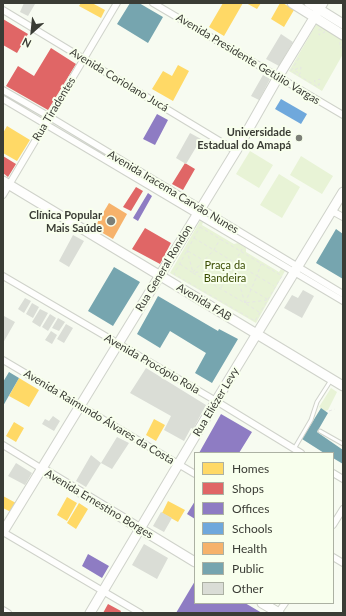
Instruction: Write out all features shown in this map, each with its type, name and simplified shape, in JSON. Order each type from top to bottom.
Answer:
[{"type":"main road","points":[[292,3],[319,10],[343,35]]},
{"type":"main road","points":[[309,3],[343,24]]},
{"type":"main road","name":"Rua General Rondon","points":[[3,532],[236,151],[278,77],[319,10]]},
{"type":"main road","name":"Avenida FAB","points":[[6,183],[343,386]]},
{"type":"main road","name":"Rua Eliézer Levy","points":[[90,613],[104,592],[216,401],[343,192]]},
{"type":"main road","name":"Avenida Ernestino Borges","points":[[42,469],[194,561]]},
{"type":"main road","points":[[264,604],[279,613]]},
{"type":"street","name":"Rua Tiradentes","points":[[3,195],[6,183],[50,117],[118,3]]},
{"type":"street","name":"Avenida Presidente Getúlio Vargas","points":[[153,3],[343,115]]},
{"type":"street","name":"Avenida Coriolano Jucá","points":[[3,10],[236,151]]},
{"type":"street","name":"Avenida Iracema Carvão Nunes","points":[[3,90],[160,183],[238,239],[343,294]]},
{"type":"street","name":"Avenida Iracema Carvão Nunes","points":[[3,99],[156,189],[241,233],[343,301]]},
{"type":"street","points":[[156,189],[160,183]]},
{"type":"street","points":[[332,210],[343,217]]},
{"type":"street","points":[[238,239],[241,233]]},
{"type":"street","points":[[253,248],[256,242]]},
{"type":"street","name":"Avenida Procópio Rola","points":[[3,276],[216,401],[299,452]]},
{"type":"street","name":"Avenida Raimundo Álvares da Costa","points":[[3,360],[194,473]]},
{"type":"street","name":"Avenida Ernestino Borges","points":[[3,445],[42,469]]},
{"type":"street","points":[[334,474],[343,479]]},
{"type":"street","points":[[334,523],[343,508]]},
{"type":"street","points":[[3,532],[140,613]]},
{"type":"street","points":[[334,558],[343,563]]},
{"type":"street","points":[[279,613],[284,604]]},
{"type":"street","points":[[3,610],[8,613]]},
{"type":"lane","points":[[294,449],[311,420],[317,402],[332,379]]},
{"type":"lane","points":[[320,431],[343,444]]},
{"type":"path","points":[[343,43],[340,41],[340,48],[343,47]]},
{"type":"path","points":[[293,70],[299,57]]},
{"type":"path","points":[[293,70],[301,67],[300,70]]},
{"type":"path","points":[[293,70],[318,87],[319,85]]},
{"type":"path","points":[[299,75],[300,70]]},
{"type":"path","points":[[313,84],[320,78],[319,85]]},
{"type":"path","points":[[314,82],[319,85]]},
{"type":"path","points":[[200,227],[220,239],[282,276],[255,321],[174,274],[200,227]]},
{"type":"path","points":[[194,238],[275,287]]},
{"type":"path","points":[[193,273],[214,250],[220,239]]},
{"type":"path","points":[[220,289],[241,251],[242,246]]},
{"type":"path","points":[[187,250],[267,300]]},
{"type":"path","points":[[187,250],[193,273]]},
{"type":"path","points":[[245,303],[261,263]]},
{"type":"path","points":[[179,264],[260,312]]},
{"type":"path","points":[[193,273],[216,268]]},
{"type":"path","points":[[239,282],[245,303]]},
{"type":"path","points":[[245,303],[267,300]]},
{"type":"path","points":[[329,411],[335,409]]},
{"type":"green space","points":[[317,23],[343,38],[343,54],[322,91],[289,71]]},
{"type":"green space","points":[[250,151],[273,165],[259,188],[236,174]]},
{"type":"green space","points":[[301,156],[333,176],[322,194],[290,175]]},
{"type":"green space","points":[[279,174],[300,187],[282,218],[260,205]]},
{"type":"green space","name":"Praça da Bandeira","points":[[200,221],[203,222],[202,225],[234,244],[238,243],[246,248],[246,252],[279,272],[281,269],[285,271],[256,323],[170,273]]},
{"type":"green space","points":[[331,388],[337,392],[328,410],[325,411],[319,407]]},
{"type":"building: Homes","points":[[81,3],[92,3],[105,10],[101,18],[79,6]]},
{"type":"building: Homes","points":[[223,3],[243,3],[224,36],[209,27]]},
{"type":"building: Homes","points":[[246,3],[261,3],[257,9]]},
{"type":"building: Homes","points":[[280,3],[283,3],[294,10],[284,27],[271,19]]},
{"type":"building: Homes","points":[[178,65],[189,71],[173,101],[152,89],[163,71],[172,76]]},
{"type":"building: Homes","points":[[7,126],[30,140],[17,161],[3,153],[3,133]]},
{"type":"building: Homes","points":[[19,378],[39,390],[29,407],[9,396]]},
{"type":"building: Homes","points":[[154,419],[165,425],[156,441],[146,435]]},
{"type":"building: Homes","points":[[14,422],[24,428],[16,442],[6,436]]},
{"type":"building: Homes","points":[[3,496],[16,503],[11,512],[3,508]]},
{"type":"building: Homes","points":[[67,497],[77,503],[67,521],[57,515]]},
{"type":"building: Homes","points":[[168,501],[185,510],[178,522],[162,513]]},
{"type":"building: Homes","points":[[79,503],[88,509],[76,529],[67,523]]},
{"type":"building: Shops","points":[[3,19],[28,34],[17,53],[3,45]]},
{"type":"building: Shops","points":[[51,48],[76,64],[48,110],[6,86],[18,66],[34,76]]},
{"type":"building: Shops","points":[[3,156],[16,164],[8,177],[3,173]]},
{"type":"building: Shops","points":[[185,163],[195,169],[183,190],[172,184]]},
{"type":"building: Shops","points":[[136,187],[143,191],[131,211],[123,207]]},
{"type":"building: Shops","points":[[145,228],[171,243],[160,264],[132,249]]},
{"type":"building: Shops","points":[[108,604],[121,611],[120,613],[103,613]]},
{"type":"building: Offices","points":[[157,114],[168,120],[155,145],[143,139]]},
{"type":"building: Offices","points":[[148,193],[152,196],[138,221],[133,218]]},
{"type":"building: Offices","points":[[221,414],[252,432],[240,452],[200,452]]},
{"type":"building: Offices","points":[[194,503],[194,518],[187,514]]},
{"type":"building: Offices","points":[[88,554],[109,566],[102,578],[82,566]]},
{"type":"building: Offices","points":[[194,583],[194,604],[247,604],[262,613],[176,613]]},
{"type":"building: Schools","points":[[281,99],[307,114],[301,124],[275,109]]},
{"type":"building: Health","name":"Clínica Popular Mais Saúde","points":[[109,203],[127,214],[113,239],[94,228]]},
{"type":"building: Public","points":[[130,3],[139,3],[163,17],[148,43],[117,24]]},
{"type":"building: Public","points":[[336,229],[343,234],[343,279],[316,263]]},
{"type":"building: Public","points":[[114,267],[140,282],[113,326],[88,311]]},
{"type":"building: Public","points":[[158,296],[218,331],[219,329],[238,339],[212,383],[195,373],[206,353],[170,331],[160,348],[137,334]]},
{"type":"building: Public","points":[[9,372],[19,378],[3,406],[3,382]]},
{"type":"building: Public","points":[[321,408],[328,413],[317,432],[343,450],[343,464],[334,459],[334,452],[322,452],[302,439]]},
{"type":"building: Other","points":[[24,3],[35,4],[28,16],[20,12]]},
{"type":"building: Other","points":[[281,34],[293,42],[279,66],[266,59]]},
{"type":"building: Other","points":[[263,75],[270,79],[259,100],[251,96]]},
{"type":"building: Other","points":[[190,133],[201,139],[186,164],[176,158]]},
{"type":"building: Other","points":[[73,235],[84,241],[69,267],[59,261]]},
{"type":"building: Other","points":[[303,290],[314,296],[302,318],[284,308],[292,295],[298,298]]},
{"type":"building: Other","points":[[25,298],[31,301],[24,313],[18,309]]},
{"type":"building: Other","points":[[32,303],[39,307],[33,318],[26,314]]},
{"type":"building: Other","points":[[40,309],[48,313],[40,327],[32,322]]},
{"type":"building: Other","points":[[50,314],[56,318],[48,331],[42,327]]},
{"type":"building: Other","points":[[4,316],[15,322],[3,343],[3,318]]},
{"type":"building: Other","points":[[58,318],[65,322],[59,331],[52,328]]},
{"type":"building: Other","points":[[66,324],[73,328],[64,343],[57,339]]},
{"type":"building: Other","points":[[51,331],[57,335],[52,344],[45,340]]},
{"type":"building: Other","points":[[146,368],[206,405],[193,429],[191,428],[184,441],[164,430],[171,416],[130,393]]},
{"type":"building: Other","points":[[53,416],[60,421],[54,431],[42,424],[45,419],[49,421]]},
{"type":"building: Other","points":[[117,437],[129,443],[112,469],[101,463]]},
{"type":"building: Other","points":[[91,455],[101,463],[86,487],[76,481]]},
{"type":"building: Other","points":[[16,463],[32,473],[25,485],[8,476]]},
{"type":"building: Other","points":[[161,512],[172,518],[164,532],[153,526]]},
{"type":"building: Other","points":[[144,544],[168,558],[157,579],[132,565]]},
{"type":"place","name":"Universidade Estadual do Amapá","points":[[299,138]]},
{"type":"place","name":"Clínica Popular Mais Saúde","points":[[111,221]]}]
